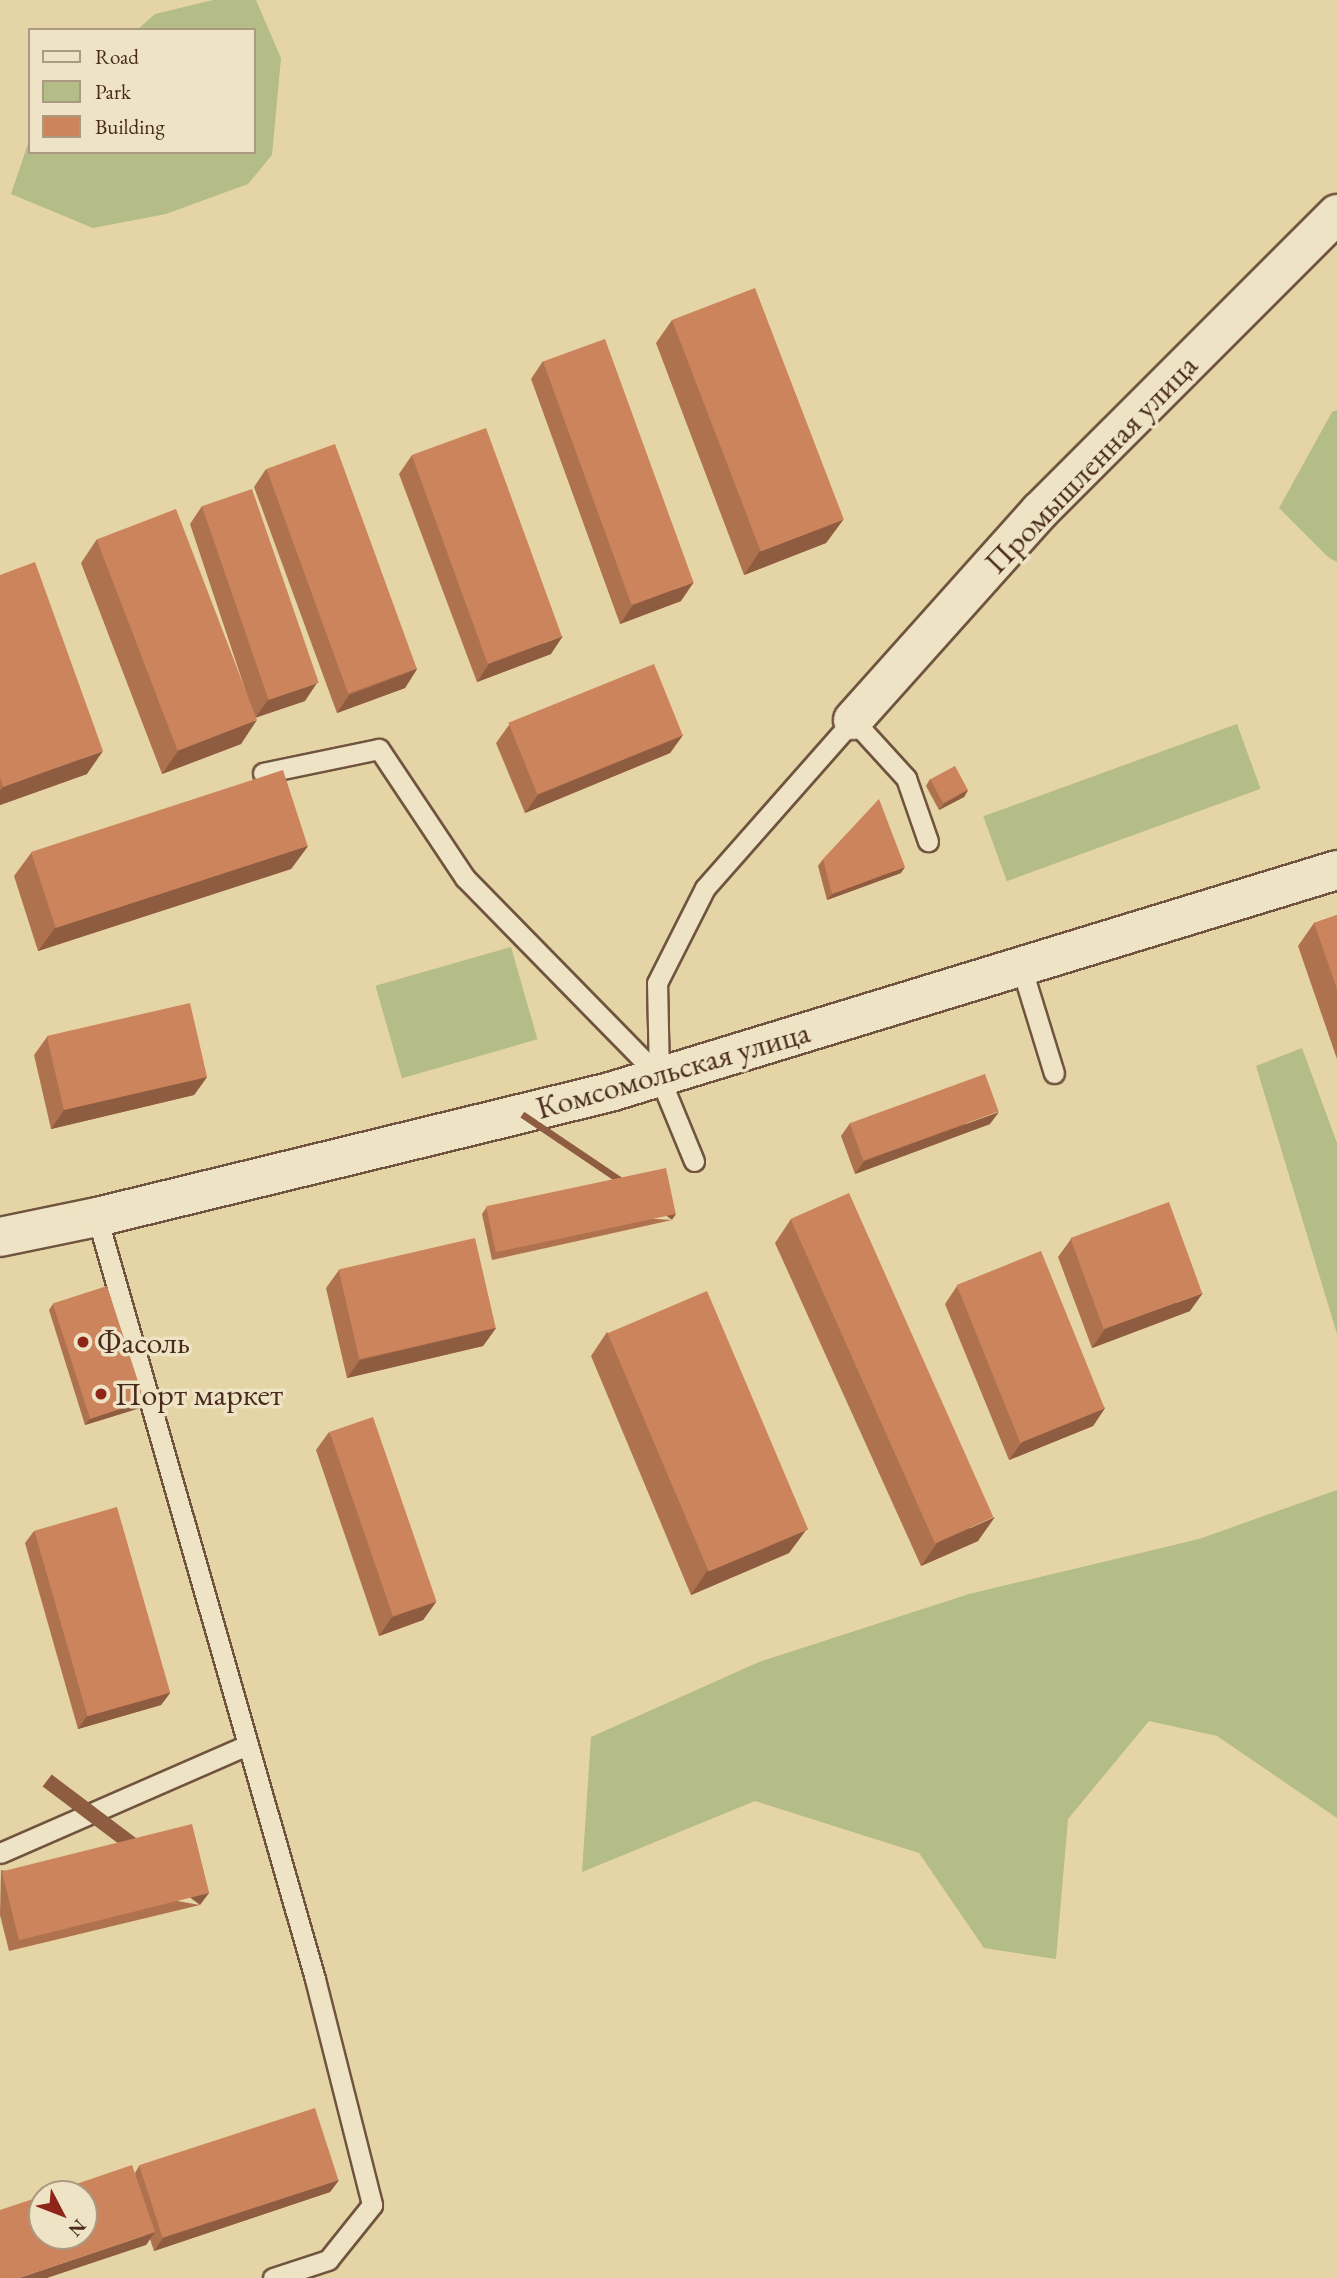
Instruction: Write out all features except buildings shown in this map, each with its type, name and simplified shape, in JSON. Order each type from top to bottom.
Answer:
[{"type":"street","name":"Промышленная улица","points":[[853,720],[1040,510],[1337,214]]},
{"type":"street","name":"Комсомольская улица","points":[[0,1237],[97,1217],[610,1092],[1337,870]]},
{"type":"lane","points":[[694,1161],[659,1076],[657,983],[705,888],[853,720],[906,778],[928,841]]},
{"type":"lane","points":[[263,773],[379,749],[465,878],[659,1076]]},
{"type":"lane","points":[[1021,966],[1054,1073]]},
{"type":"lane","points":[[97,1217],[314,1979],[372,2205],[328,2260],[273,2278]]},
{"type":"lane","points":[[0,1853],[247,1745]]},
{"type":"green space","points":[[213,0],[256,0],[281,58],[272,155],[248,184],[166,214],[93,228],[11,194],[28,144],[28,154],[256,154],[256,28],[139,28],[155,14]]},
{"type":"green space","points":[[1337,410],[1337,562],[1328,557],[1279,508],[1332,412]]},
{"type":"green space","points":[[1237,724],[1261,789],[1007,881],[983,816]]},
{"type":"green space","points":[[511,947],[537,1039],[402,1078],[375,986]]},
{"type":"green space","points":[[1302,1048],[1337,1143],[1337,1334],[1256,1066]]},
{"type":"green space","points":[[1337,1490],[1337,1818],[1217,1736],[1149,1721],[1068,1819],[1056,1959],[984,1948],[919,1853],[755,1801],[582,1872],[591,1737],[759,1662],[969,1594],[1199,1539]]},
{"type":"place","name":"Фасоль","points":[[83,1342]]},
{"type":"place","name":"Порт маркет","points":[[101,1394]]}]
